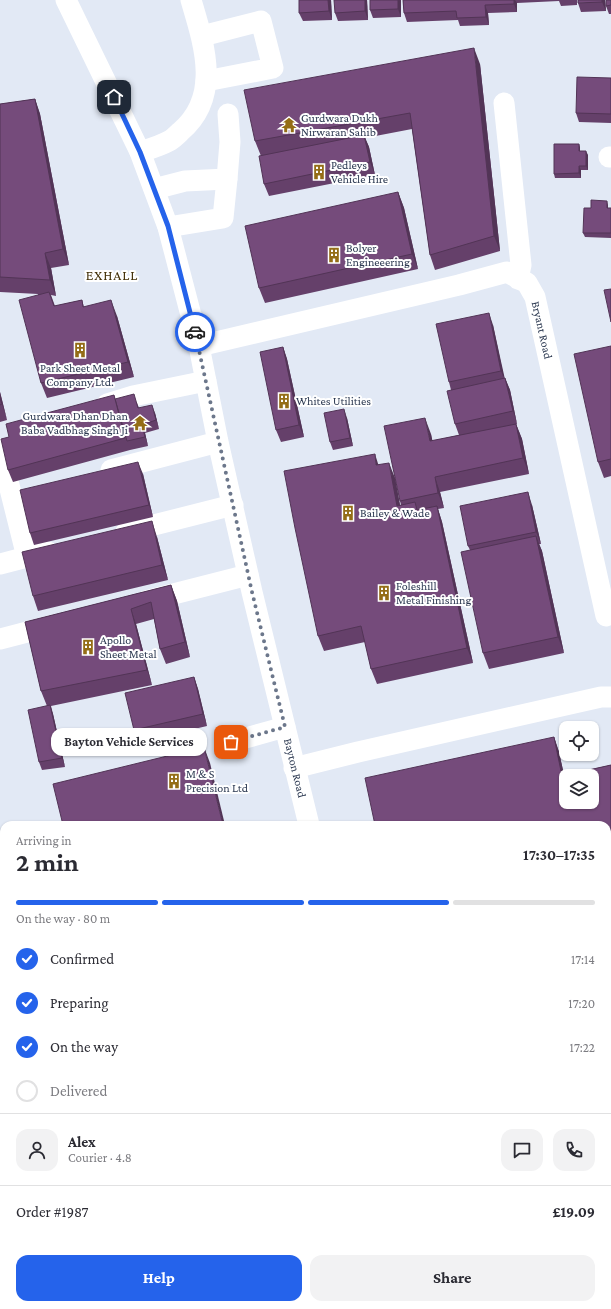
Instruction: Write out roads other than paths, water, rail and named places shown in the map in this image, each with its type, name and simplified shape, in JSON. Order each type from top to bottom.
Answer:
[{"type":"street","name":"Bayton Road","points":[[66,0],[140,152],[168,226],[199,346],[218,442],[248,575],[308,821]]},
{"type":"street","points":[[140,152],[169,141],[189,124],[201,106],[206,81],[205,54],[202,36],[191,0]]},
{"type":"street","points":[[202,36],[261,21],[272,68],[206,81]]},
{"type":"street","points":[[504,102],[521,265],[518,279]]},
{"type":"street","points":[[168,226],[223,218],[230,142],[228,114]]},
{"type":"street","points":[[154,189],[185,182],[227,178]]},
{"type":"street","name":"Bryant Road","points":[[199,346],[459,285],[507,272],[527,283],[535,297],[606,616]]},
{"type":"street","points":[[88,410],[133,396],[206,381]]},
{"type":"street","points":[[2,440],[20,495],[26,557]]},
{"type":"street","points":[[96,474],[218,442]]},
{"type":"street","points":[[110,536],[232,505]]},
{"type":"street","points":[[0,564],[65,548]]},
{"type":"street","points":[[128,606],[248,575]]},
{"type":"street","points":[[0,639],[75,620]]},
{"type":"street","points":[[294,768],[601,696],[611,697]]},
{"type":"street","points":[[231,742],[285,727]]},
{"type":"place","name":"Gurdwara Dukh Nirwaran Sahib","points":[[289,125]]},
{"type":"place","name":"Pedleys Vehicle Hire","points":[[319,172]]},
{"type":"place","name":"Bolyer Engineeering","points":[[334,255]]},
{"type":"place","name":"Park Sheet Metal Company Ltd.","points":[[80,350]]},
{"type":"place","name":"Whites Utilities","points":[[284,401]]},
{"type":"place","name":"Gurdwara Dhan Dhan Baba Vadbhag Singh Ji","points":[[140,423]]},
{"type":"place","name":"Bailey & Wade","points":[[348,513]]},
{"type":"place","name":"Foleshill Metal Finishing","points":[[384,593]]},
{"type":"place","name":"Apollo Sheet Metal","points":[[88,647]]},
{"type":"place","name":"Bayton Vehicle Services","points":[[231,742]]},
{"type":"place","name":"M & S Precision Ltd","points":[[174,781]]},
{"type":"district","name":"EXHALL","points":[[112,275]]}]
